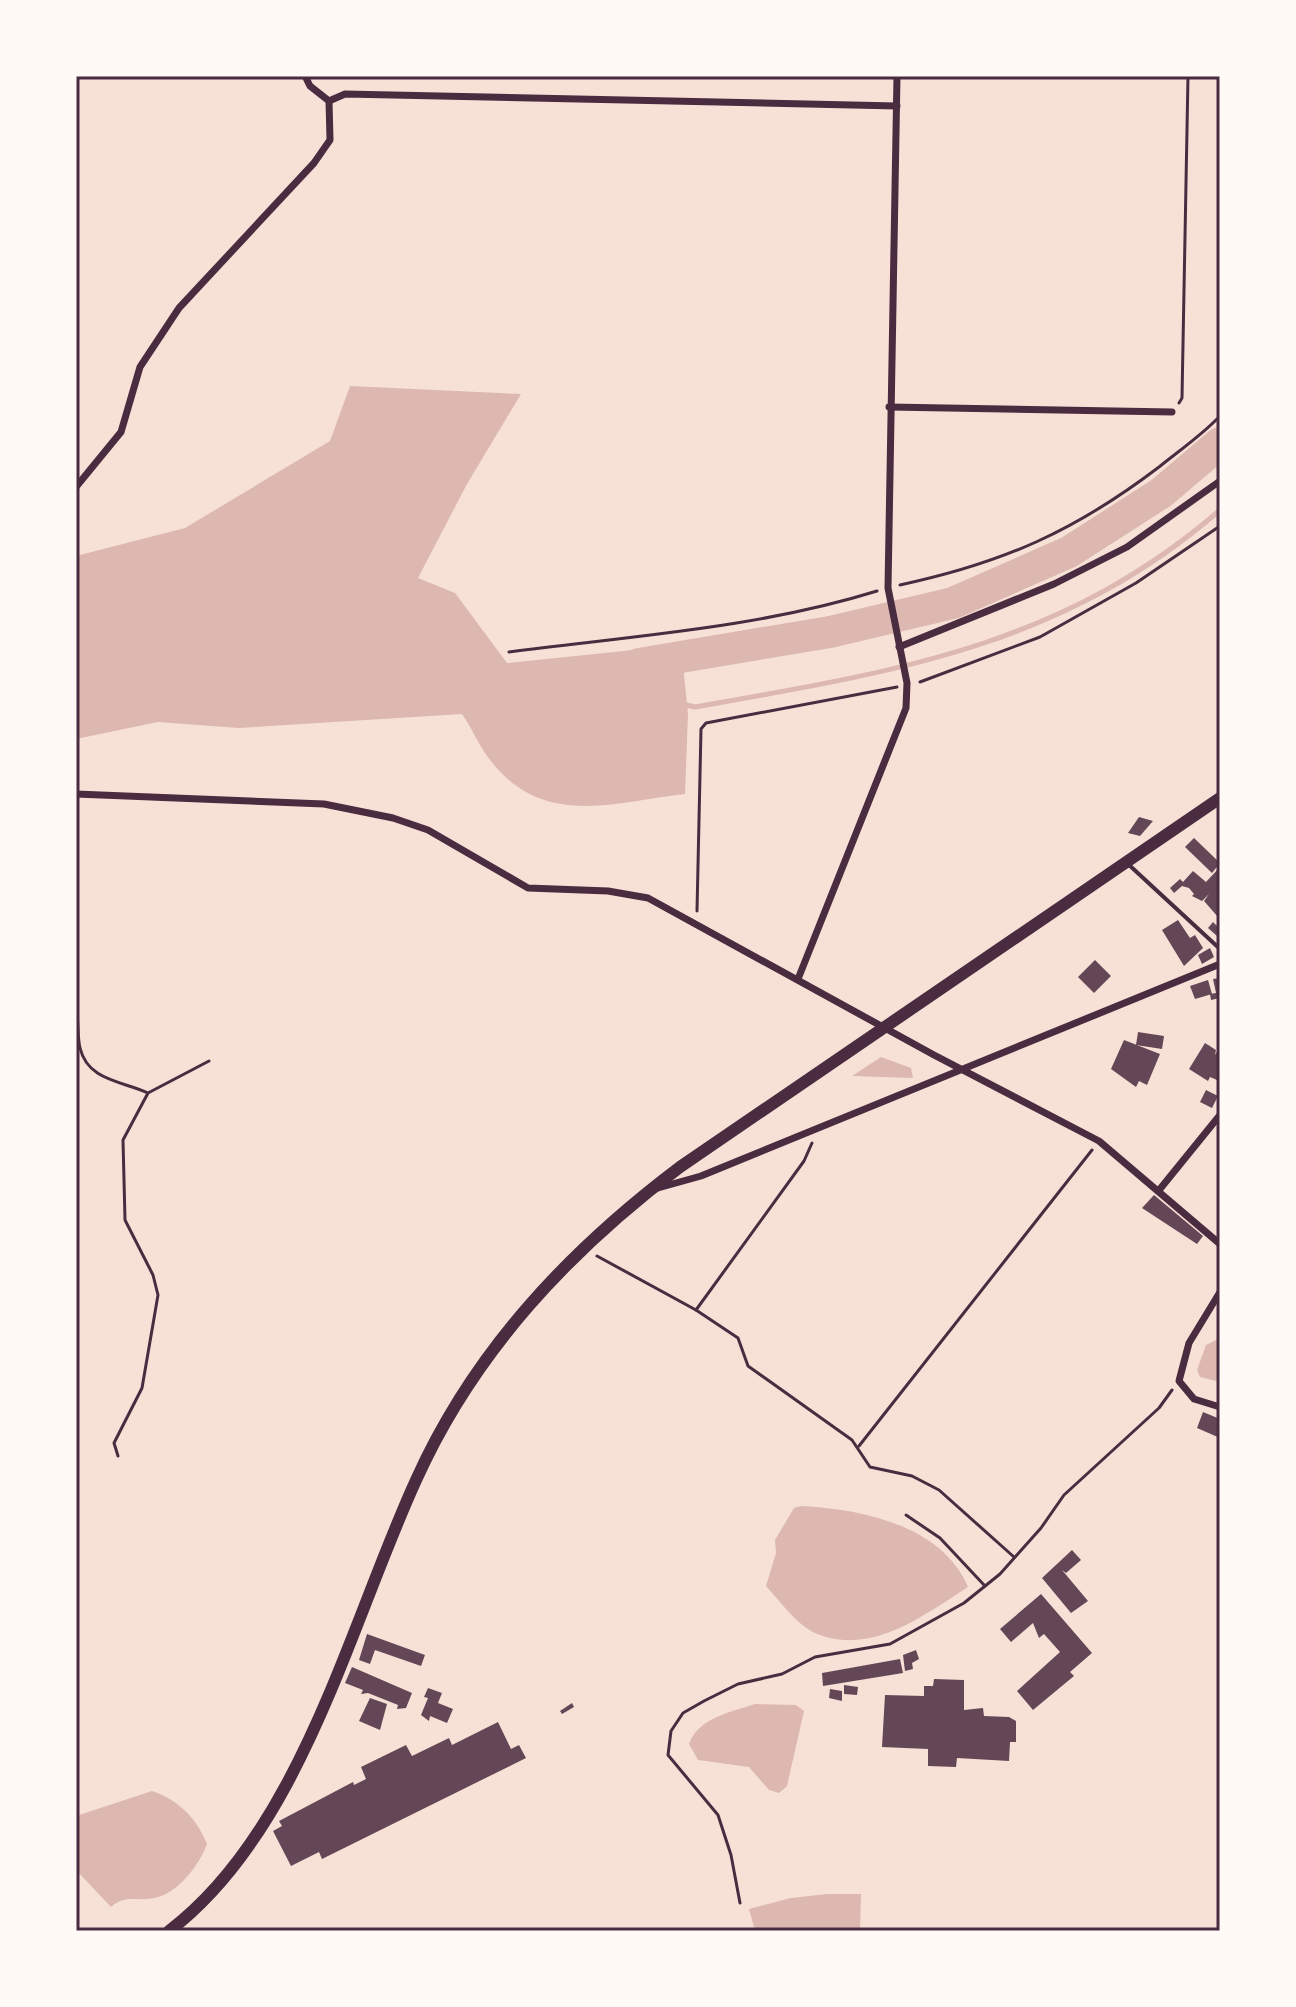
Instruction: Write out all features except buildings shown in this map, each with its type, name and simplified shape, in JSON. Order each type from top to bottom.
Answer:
[{"type":"main road","points":[[169,1931],[217,1885],[255,1836],[287,1782],[315,1726],[417,1477],[447,1419],[487,1356],[544,1286],[649,1191],[1220,798]]},
{"type":"street","points":[[305,76],[310,86],[329,101]]},
{"type":"street","points":[[798,979],[906,708],[907,683],[888,588],[897,76]]},
{"type":"street","points":[[329,101],[345,94],[897,106]]},
{"type":"street","points":[[76,487],[121,432],[140,367],[179,308],[314,163],[330,140],[329,101]]},
{"type":"street","points":[[889,407],[1172,412]]},
{"type":"street","points":[[899,647],[1054,584],[1127,547],[1220,481]]},
{"type":"street","points":[[76,794],[324,804],[393,818],[428,830],[528,888],[608,891],[648,898],[1099,1141],[1160,1189],[1220,1244]]},
{"type":"street","points":[[649,1191],[701,1176],[1220,964]]},
{"type":"street","points":[[1160,1189],[1219,1118]]},
{"type":"street","points":[[1220,1292],[1189,1343],[1179,1381],[1194,1399],[1220,1407]]},
{"type":"lane","points":[[1127,862],[1220,949]]},
{"type":"path","points":[[1172,412],[1182,398],[1188,76]]},
{"type":"path","points":[[509,652],[745,622],[834,605],[888,588],[966,571],[1050,538],[1119,497],[1220,416]]},
{"type":"path","points":[[76,1009],[81,1052],[89,1065],[112,1082],[148,1093]]},
{"type":"path","points":[[118,1456],[114,1443],[142,1388],[158,1295],[153,1275],[125,1220],[123,1140],[148,1093],[209,1061]]},
{"type":"path","points":[[696,1310],[804,1161],[818,1128]]},
{"type":"path","points":[[858,1447],[1099,1141]]},
{"type":"path","points":[[583,1249],[696,1310],[738,1338],[748,1366],[858,1447],[862,1459],[870,1467],[912,1476],[939,1490],[1015,1558]]},
{"type":"path","points":[[740,1903],[731,1855],[718,1815],[668,1755],[671,1731],[683,1713],[738,1684],[782,1674],[815,1657],[890,1644],[964,1603],[1015,1558],[1064,1495],[1159,1408],[1179,1381]]},
{"type":"path","points":[[906,1515],[940,1538],[985,1586]]},
{"type":"shaded area","points":[[350,386],[521,394],[467,484],[418,578],[455,593],[507,663],[681,645],[688,714],[685,794],[577,806],[530,794],[508,779],[487,756],[462,714],[239,728],[158,722],[76,739],[76,556],[185,528],[330,441]]},
{"type":"shaded area","points":[[881,1057],[911,1068],[913,1078],[852,1076]]},
{"type":"shaded area","points":[[1220,1338],[1220,1382],[1200,1377],[1197,1370],[1206,1345]]},
{"type":"shaded area","points":[[794,1508],[849,1511],[897,1524],[920,1535],[956,1566],[968,1587],[896,1630],[856,1640],[815,1633],[795,1618],[766,1586],[776,1553],[775,1540]]},
{"type":"shaded area","points":[[755,1704],[796,1705],[804,1711],[787,1786],[779,1793],[769,1790],[749,1767],[698,1760],[689,1744],[693,1735],[708,1722]]},
{"type":"shaded area","points":[[152,1791],[186,1812],[207,1844],[193,1870],[171,1891],[154,1898],[126,1899],[111,1907],[76,1870],[76,1816]]},
{"type":"shaded area","points":[[861,1894],[860,1931],[755,1931],[749,1909],[791,1898]]},
{"type":"waterway","points":[[639,664],[830,632],[953,603],[1069,552],[1161,493],[1220,443]]},
{"type":"waterway","points":[[682,704],[695,707],[838,681],[972,647],[1037,623],[1099,594],[1160,556],[1220,510]]}]
